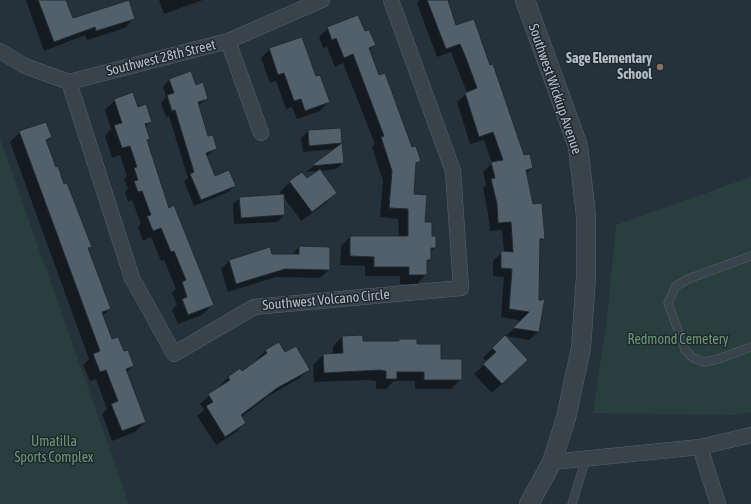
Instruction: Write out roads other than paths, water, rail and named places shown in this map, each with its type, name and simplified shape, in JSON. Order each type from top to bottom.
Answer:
[{"type":"street","name":"Southwest 28th Street","points":[[69,82],[228,41],[322,0]]},
{"type":"street","name":"Southwest Volcano Circle","points":[[69,82],[132,278],[174,354],[254,307],[461,288],[453,171],[391,0]]},
{"type":"street","name":"Southwest Wickiup Avenue","points":[[525,0],[578,146],[586,216],[586,277],[581,348],[566,418],[552,462],[529,504]]},
{"type":"street","points":[[228,41],[261,133]]},
{"type":"street","points":[[0,51],[25,66],[69,82]]},
{"type":"street","points":[[552,462],[700,447],[751,435]]},
{"type":"street","points":[[700,447],[718,504]]},
{"type":"lane","points":[[751,256],[688,279],[676,286],[668,303],[685,350],[693,358],[704,362],[718,359],[751,347]]},
{"type":"lane","points":[[572,504],[586,458]]},
{"type":"place","name":"Sage Elementary School","points":[[660,67]]},
{"type":"park label","name":"Redmond Cemetery","points":[[678,340]]},
{"type":"park label","name":"Umatilla Sports Complex","points":[[54,450]]}]
